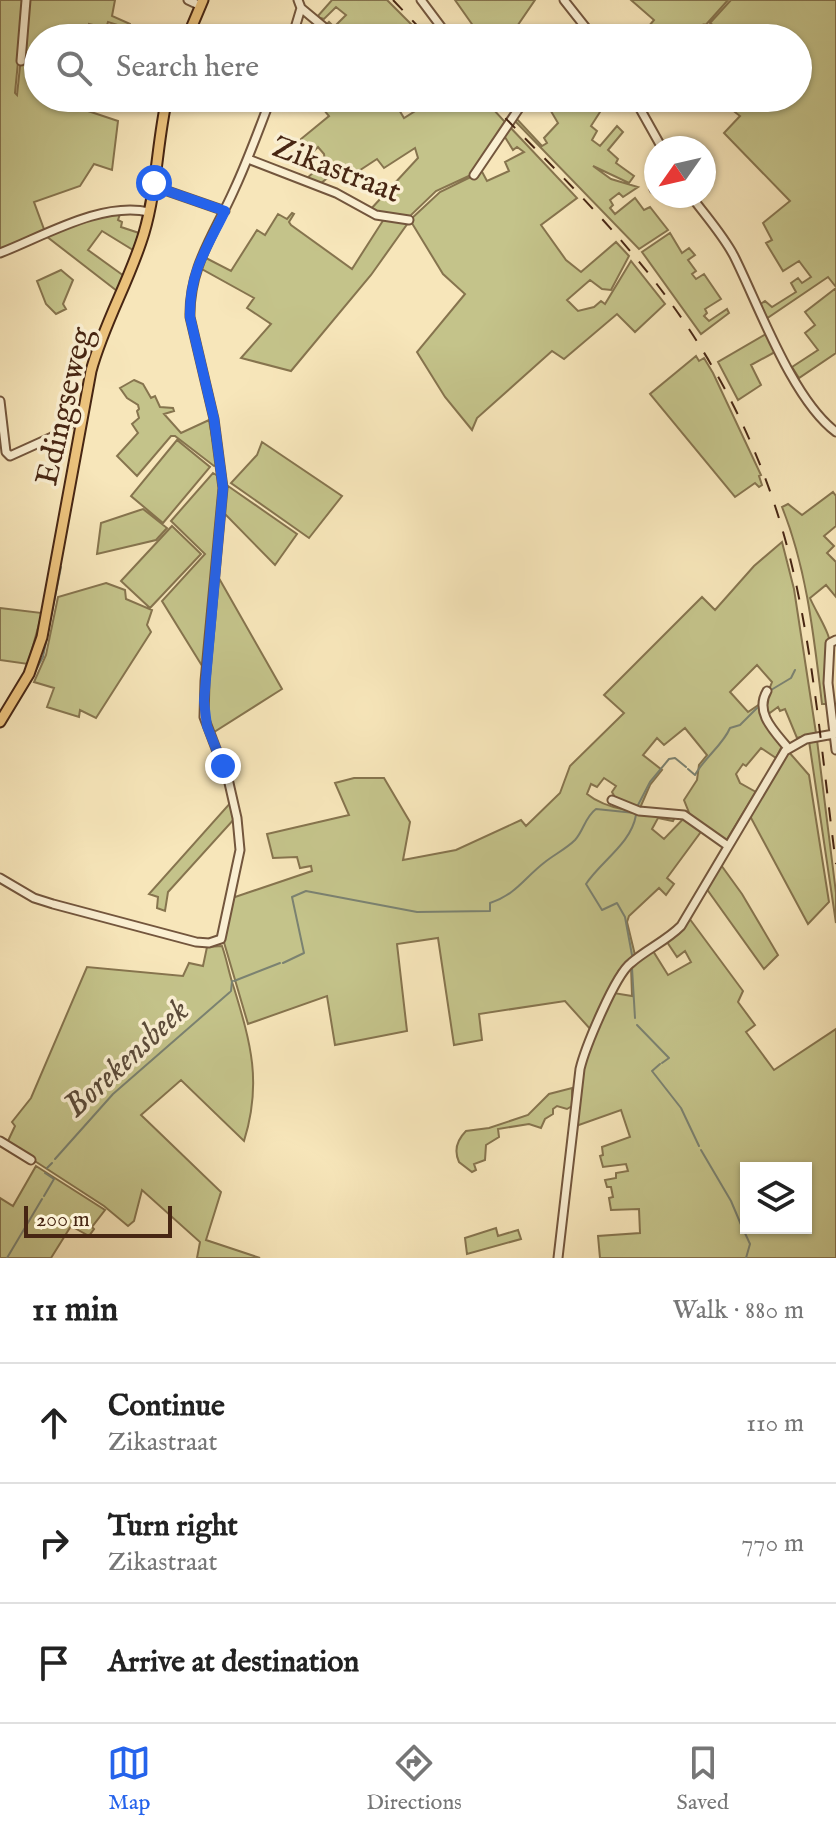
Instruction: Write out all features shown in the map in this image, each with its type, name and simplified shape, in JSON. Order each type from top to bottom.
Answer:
[{"type":"main road","points":[[193,24],[202,3]]},
{"type":"main road","name":"Edingseweg","points":[[0,722],[29,674],[42,637],[97,349],[126,283],[149,212],[165,112]]},
{"type":"street","points":[[24,24],[26,0]]},
{"type":"street","points":[[188,0],[202,3]]},
{"type":"street","points":[[421,0],[439,24]]},
{"type":"street","points":[[564,0],[582,24]]},
{"type":"street","points":[[295,24],[300,4],[322,24]]},
{"type":"street","points":[[21,61],[24,24]]},
{"type":"street","name":"Zikastraat","points":[[0,878],[24,894],[53,904],[196,942],[209,943],[221,939],[240,850],[229,783],[204,717],[223,488],[214,419],[190,317],[190,300],[195,271],[225,211],[266,112]]},
{"type":"street","points":[[474,175],[517,112]]},
{"type":"street","points":[[644,112],[656,136]]},
{"type":"street","name":"Zikastraat","points":[[248,159],[336,193],[376,215],[409,220]]},
{"type":"street","points":[[153,186],[225,211]]},
{"type":"street","points":[[700,208],[733,253],[768,330],[808,402],[836,432]]},
{"type":"street","points":[[0,253],[109,211],[137,209],[149,212]]},
{"type":"street","points":[[0,401],[6,452],[10,456],[52,437],[83,415]]},
{"type":"street","points":[[836,640],[830,643],[827,669],[836,750]]},
{"type":"street","points":[[767,691],[763,698],[764,716],[788,748]]},
{"type":"street","points":[[558,1258],[580,1069],[585,1050],[625,968],[681,926],[788,748],[806,739],[834,734]]},
{"type":"street","points":[[612,800],[639,811],[684,815],[728,846]]},
{"type":"street","points":[[0,1141],[31,1160]]},
{"type":"shaded area","points":[[0,0],[24,0],[15,93],[17,95],[24,28],[24,112],[91,112],[118,121],[112,170],[94,164],[80,186],[34,202],[45,232],[0,250]]},
{"type":"shaded area","points":[[27,0],[115,0],[112,16],[130,24],[24,24]]},
{"type":"shaded area","points":[[332,0],[387,0],[411,24],[337,24],[346,15],[336,7],[324,19],[317,17]]},
{"type":"shaded area","points":[[455,0],[535,0],[519,24],[472,24]]},
{"type":"shaded area","points":[[631,0],[728,0],[707,24],[651,24],[654,20]]},
{"type":"shaded area","points":[[731,0],[836,0],[836,287],[828,277],[766,319],[759,305],[765,301],[772,307],[796,292],[791,283],[798,278],[802,283],[811,277],[799,261],[783,271],[766,243],[772,240],[763,223],[790,201],[724,133],[740,116],[735,112],[812,112],[812,24],[710,23]]},
{"type":"shaded area","points":[[326,112],[400,112],[404,118],[414,112],[496,112],[505,122],[471,175],[436,191],[408,218],[370,210],[418,158],[415,148],[384,168],[377,159],[354,174],[342,166],[320,184],[306,179],[325,162],[324,154],[318,147],[312,153],[298,152],[301,139],[329,116]]},
{"type":"shaded area","points":[[552,112],[600,112],[591,126],[597,131],[592,140],[600,146],[617,126],[623,132],[608,150],[618,159],[616,163],[634,176],[629,183],[593,166],[611,179],[638,187],[623,197],[619,193],[610,200],[613,205],[610,208],[615,214],[635,198],[644,210],[651,208],[668,230],[639,249],[513,119],[514,116],[542,146],[547,143],[544,138],[558,123]]},
{"type":"shaded area","points":[[509,126],[577,198],[541,225],[566,260],[581,272],[616,242],[629,256],[611,290],[602,289],[590,280],[567,300],[578,311],[594,307],[601,301],[605,304],[631,261],[665,304],[635,332],[617,314],[564,359],[552,351],[477,418],[472,430],[445,397],[417,352],[465,294],[443,274],[410,220],[440,192],[471,177],[480,168],[487,181],[509,171],[505,162],[524,152],[517,147],[513,150],[503,134]]},
{"type":"shaded area","points":[[121,211],[118,220],[122,222],[121,227],[139,233],[133,250],[102,231],[88,250],[124,276],[117,291],[46,236],[94,217]]},
{"type":"shaded area","points":[[292,213],[291,225],[352,269],[384,219],[408,223],[371,275],[291,371],[241,358],[271,324],[247,308],[254,298],[200,268],[204,257],[231,271],[257,230],[265,235],[278,214],[287,219]]},
{"type":"shaded area","points":[[670,233],[682,253],[689,248],[695,255],[688,260],[696,271],[692,274],[696,279],[704,274],[721,299],[705,309],[707,313],[704,316],[709,321],[727,309],[729,313],[701,334],[642,252]]},
{"type":"shaded area","points":[[61,270],[73,280],[63,304],[66,309],[56,314],[46,304],[37,281]]},
{"type":"shaded area","points":[[836,288],[836,353],[799,378],[792,367],[818,350],[805,333],[815,325],[805,312]]},
{"type":"shaded area","points":[[766,334],[775,352],[751,365],[761,385],[738,400],[718,362]]},
{"type":"shaded area","points":[[696,356],[699,361],[704,358],[713,373],[761,475],[762,485],[759,487],[755,483],[735,497],[650,394]]},
{"type":"shaded area","points":[[134,380],[143,384],[151,398],[155,396],[160,407],[173,408],[174,411],[164,414],[181,433],[209,420],[217,465],[214,466],[175,436],[171,436],[137,476],[117,456],[138,433],[132,424],[139,418],[138,405],[127,398],[120,388]]},
{"type":"shaded area","points":[[177,440],[210,467],[163,523],[131,496]]},
{"type":"shaded area","points":[[262,442],[342,496],[309,538],[231,483],[257,455]]},
{"type":"shaded area","points":[[213,473],[218,476],[220,498],[204,669],[162,601],[205,554],[171,521]]},
{"type":"shaded area","points":[[228,486],[297,534],[275,565],[222,511]]},
{"type":"shaded area","points":[[833,492],[836,496],[836,526],[824,536],[834,546],[827,553],[836,562],[836,597],[826,585],[810,598],[829,639],[828,704],[822,704],[804,579],[782,507],[788,504],[802,515]]},
{"type":"shaded area","points":[[143,509],[167,528],[156,540],[97,554],[101,523]]},
{"type":"shaded area","points":[[172,526],[201,554],[150,608],[121,581]]},
{"type":"shaded area","points":[[782,542],[794,589],[816,733],[797,738],[785,709],[780,711],[778,707],[767,715],[767,695],[772,682],[757,665],[730,692],[748,712],[760,704],[782,746],[776,758],[761,748],[736,774],[740,783],[756,792],[726,841],[690,815],[684,800],[697,780],[699,765],[707,755],[685,728],[664,745],[657,738],[643,755],[662,770],[650,785],[640,808],[617,801],[612,792],[616,786],[604,778],[597,787],[591,784],[587,794],[606,805],[676,815],[673,821],[658,818],[652,829],[664,839],[685,817],[703,829],[667,878],[674,884],[666,895],[659,888],[629,916],[627,922],[635,955],[619,970],[591,1030],[565,1001],[479,1014],[482,1040],[454,1045],[438,938],[397,944],[407,1031],[335,1045],[327,996],[248,1024],[223,939],[232,898],[312,871],[311,866],[300,868],[297,857],[273,858],[267,834],[349,815],[335,783],[354,778],[384,778],[410,822],[403,860],[456,850],[521,820],[526,826],[560,793],[570,766],[624,713],[604,695],[702,597],[715,610],[754,566]]},
{"type":"shaded area","points":[[216,573],[282,689],[211,734],[206,718]]},
{"type":"shaded area","points":[[106,583],[125,590],[126,599],[152,610],[147,625],[151,632],[96,718],[80,710],[79,717],[47,707],[54,688],[34,682],[46,655],[58,597]]},
{"type":"shaded area","points":[[0,608],[42,613],[28,664],[0,660]]},
{"type":"shaded area","points":[[817,740],[836,893],[836,923],[809,741]]},
{"type":"shaded area","points":[[788,751],[809,775],[829,902],[808,924],[750,816]]},
{"type":"shaded area","points":[[232,801],[236,817],[168,892],[165,911],[157,908],[158,897],[149,894]]},
{"type":"shaded area","points":[[721,865],[778,955],[764,969],[706,888]]},
{"type":"shaded area","points":[[689,918],[743,991],[738,1002],[755,1025],[746,1032],[774,1070],[836,1029],[836,1258],[600,1258],[598,1236],[640,1233],[639,1209],[611,1210],[611,1187],[607,1187],[605,1180],[616,1178],[616,1173],[628,1171],[626,1164],[603,1167],[600,1156],[603,1155],[602,1147],[630,1137],[621,1110],[576,1126],[582,1075],[588,1049],[614,993],[632,996],[631,966],[653,951],[668,975],[691,962],[685,951],[677,957],[667,942],[679,933]]},
{"type":"shaded area","points":[[222,946],[252,1064],[252,1100],[244,1141],[181,1080],[141,1115],[221,1192],[206,1240],[260,1258],[197,1258],[200,1242],[142,1190],[134,1221],[128,1226],[104,1206],[7,1143],[15,1126],[12,1122],[31,1098],[87,967],[183,976],[189,963],[203,966],[207,947]]},
{"type":"shaded area","points":[[572,1088],[572,1106],[567,1109],[557,1106],[541,1128],[529,1124],[498,1129],[499,1137],[486,1145],[485,1160],[474,1164],[476,1170],[472,1172],[459,1162],[457,1146],[466,1131],[489,1128],[528,1115],[549,1094]]},
{"type":"shaded area","points":[[36,1166],[105,1210],[89,1236],[71,1226],[51,1258],[0,1258],[0,1198],[13,1206]]},
{"type":"shaded area","points":[[496,1228],[498,1236],[518,1230],[521,1239],[467,1254],[465,1238]]},
{"type":"waterway","points":[[24,692],[43,657],[61,567]]},
{"type":"waterway","name":"Borekensbeek","points":[[771,690],[791,678],[795,670]]},
{"type":"waterway","name":"Borekensbeek","points":[[688,769],[695,775],[730,728],[740,725],[757,708]]},
{"type":"waterway","name":"Borekensbeek","points":[[637,807],[650,782],[669,759],[675,758],[686,767]]},
{"type":"waterway","name":"Borekensbeek","points":[[283,963],[304,953],[292,897],[306,891],[417,912],[490,911],[490,903],[514,890],[575,840],[596,809],[635,813]]},
{"type":"waterway","points":[[632,955],[625,917],[617,903],[602,910],[586,884],[622,844],[636,815]]},
{"type":"waterway","name":"Borekensbeek","points":[[234,981],[280,963]]},
{"type":"waterway","points":[[632,968],[635,1018]]},
{"type":"waterway","name":"Borekensbeek","points":[[231,991],[232,981]]},
{"type":"waterway","name":"Borekensbeek","points":[[55,1159],[113,1094],[230,992]]},
{"type":"waterway","points":[[637,1025],[669,1058],[662,1063]]},
{"type":"waterway","points":[[660,1064],[652,1071],[681,1108],[699,1146]]},
{"type":"waterway","points":[[701,1150],[740,1222]]},
{"type":"waterway","name":"Borekensbeek","points":[[47,1168],[52,1163]]},
{"type":"waterway","name":"Borekensbeek","points":[[44,1196],[54,1179],[45,1173]]},
{"type":"waterway","name":"Borekensbeek","points":[[7,1258],[42,1199]]},
{"type":"waterway","points":[[745,1234],[750,1244],[746,1258]]},
{"type":"railway","points":[[393,0],[416,24]]},
{"type":"railway","points":[[499,112],[583,199],[652,278],[710,362],[755,451],[778,514],[804,624],[836,864]]},
{"type":"route","points":[[154,183],[153,186],[225,211],[195,271],[190,300],[190,317],[214,419],[223,488],[204,701],[204,717],[223,766]]}]
